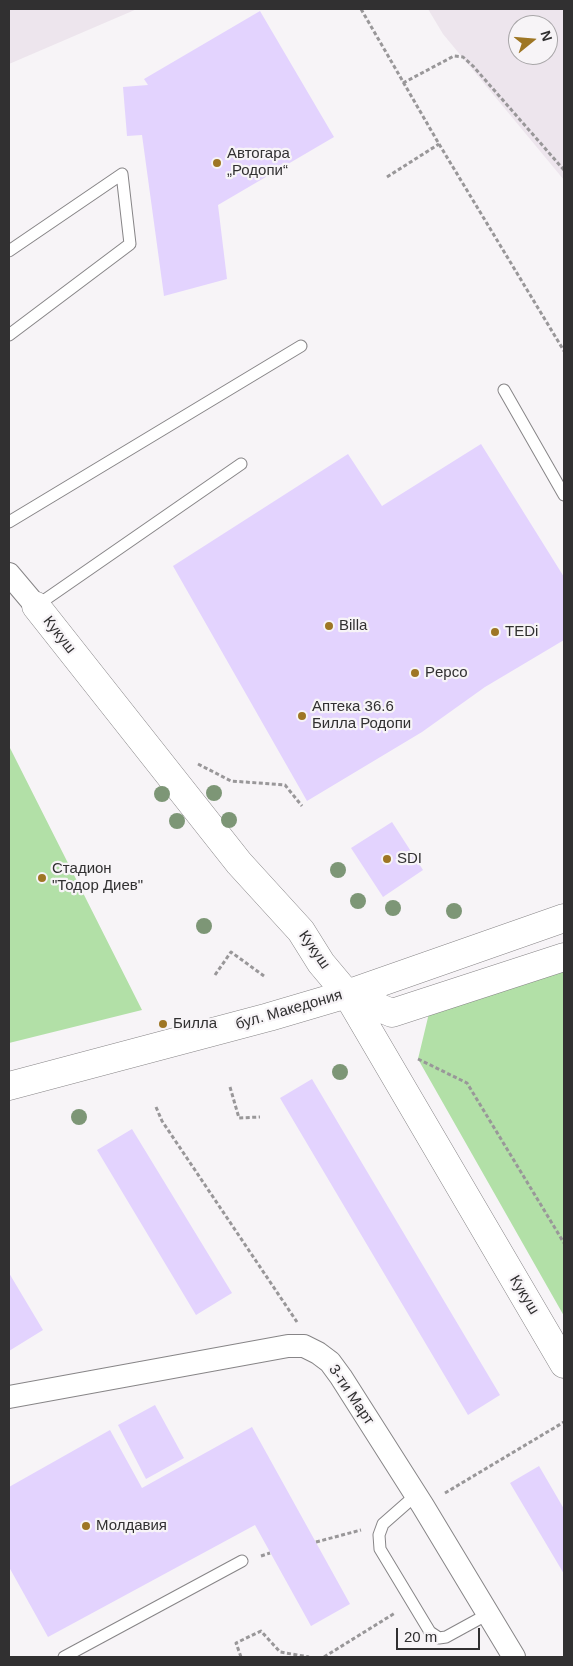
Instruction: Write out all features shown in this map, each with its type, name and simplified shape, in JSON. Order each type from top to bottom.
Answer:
[{"type":"street","name":"Кукуш","points":[[9,574],[239,863],[301,931],[321,963],[347,994],[564,1364]]},
{"type":"street","name":"бул. Македония","points":[[9,1086],[347,994],[564,918]]},
{"type":"street","points":[[347,994],[392,1013],[564,957]]},
{"type":"street","name":"3-ти Март","points":[[9,1397],[288,1346],[304,1346],[318,1353],[330,1362],[341,1377],[419,1500],[514,1657]]},
{"type":"lane","points":[[9,251],[122,174],[130,244],[9,334]]},
{"type":"lane","points":[[9,522],[301,346]]},
{"type":"lane","points":[[504,390],[564,494]]},
{"type":"lane","points":[[36,606],[241,464]]},
{"type":"lane","points":[[419,1500],[383,1524],[379,1534],[380,1549],[430,1632],[439,1638],[446,1636],[488,1614]]},
{"type":"lane","points":[[64,1657],[242,1561]]},
{"type":"path","points":[[361,9],[439,144],[564,352]]},
{"type":"path","points":[[403,83],[454,56],[463,57],[564,170]]},
{"type":"path","points":[[387,177],[439,144]]},
{"type":"path","points":[[197,763],[231,781],[285,785],[302,806]]},
{"type":"path","points":[[214,976],[231,952],[264,976]]},
{"type":"path","points":[[410,1055],[467,1083],[564,1243]]},
{"type":"path","points":[[230,1087],[239,1118],[260,1116]]},
{"type":"path","points":[[156,1107],[162,1121],[318,1353]]},
{"type":"path","points":[[419,1500],[564,1422]]},
{"type":"path","points":[[316,1542],[383,1524]]},
{"type":"path","points":[[324,1657],[412,1602]]},
{"type":"path","points":[[241,1657],[236,1643],[261,1631],[280,1652],[309,1657]]},
{"type":"shaded area","points":[[9,9],[137,9],[9,64]]},
{"type":"shaded area","points":[[428,9],[564,9],[564,180],[443,34]]},
{"type":"green space","name":"Стадион \"Тодор Диев\"","points":[[9,746],[142,1010],[9,1043]]},
{"type":"green space","points":[[564,970],[564,1316],[418,1059],[430,1009]]},
{"type":"building","name":"Автогара „Родопи“","points":[[260,11],[334,137],[218,205],[227,279],[164,296],[142,135],[127,136],[123,87],[148,85],[144,79]]},
{"type":"building","name":"Billa","points":[[481,444],[564,577],[564,640],[485,687],[422,732],[307,801],[173,566],[348,454],[382,506]]},
{"type":"building","name":"SDI","points":[[392,822],[423,870],[383,897],[351,848]]},
{"type":"building","points":[[312,1079],[500,1395],[468,1415],[280,1098]]},
{"type":"building","points":[[132,1129],[232,1293],[196,1315],[97,1150]]},
{"type":"building","points":[[9,1273],[43,1330],[9,1351]]},
{"type":"building","points":[[155,1405],[184,1458],[146,1479],[118,1425]]},
{"type":"building","points":[[252,1427],[350,1604],[311,1626],[255,1525],[48,1637],[9,1567],[9,1487],[110,1430],[142,1488]]},
{"type":"building","points":[[539,1466],[564,1509],[564,1574],[510,1483]]},
{"type":"place","name":"Автогара „Родопи“","points":[[217,163]]},
{"type":"place","name":"Billa","points":[[329,626]]},
{"type":"place","name":"TEDi","points":[[495,632]]},
{"type":"place","name":"Pepco","points":[[415,673]]},
{"type":"place","name":"Аптека 36.6 Билла Родопи","points":[[302,716]]},
{"type":"place","name":"SDI","points":[[387,859]]},
{"type":"place","name":"Стадион \"Тодор Диев\"","points":[[42,878]]},
{"type":"place","name":"Билла","points":[[163,1024]]},
{"type":"place","name":"Молдавия","points":[[86,1526]]}]
